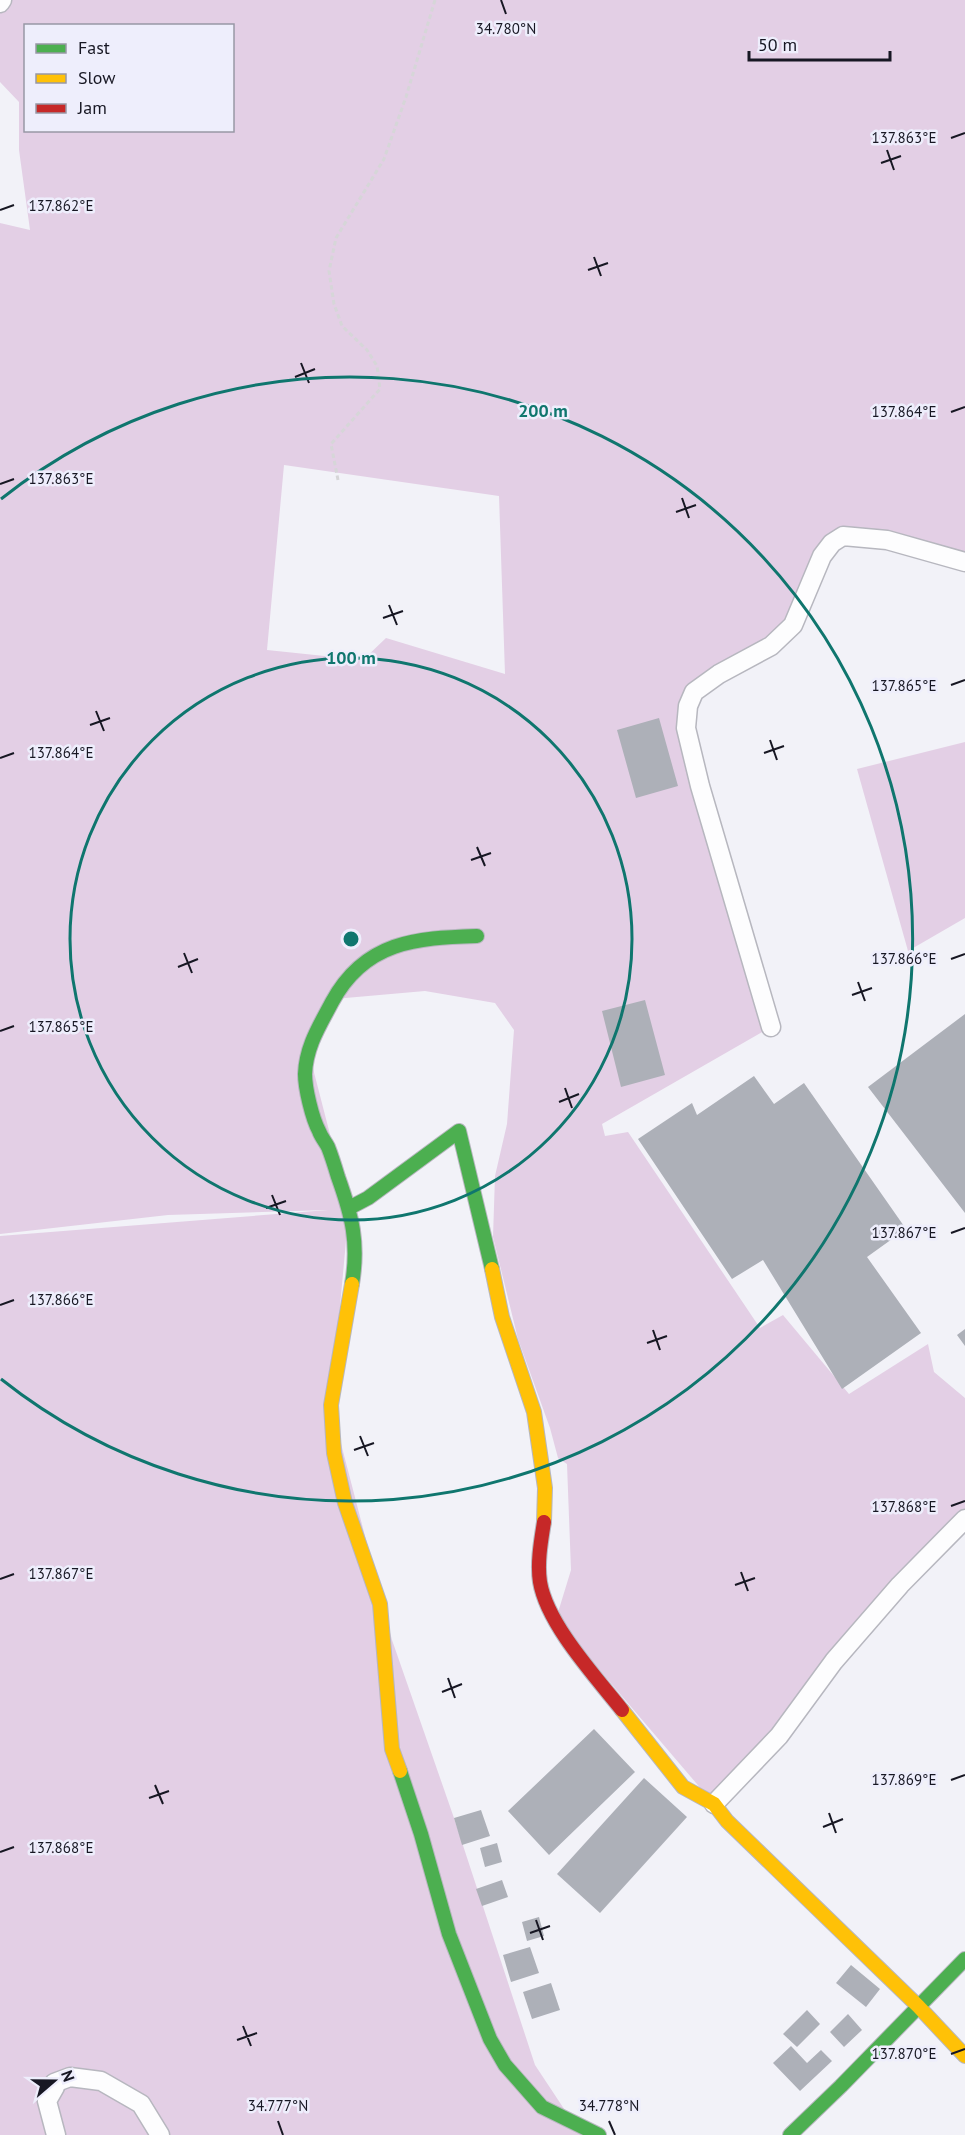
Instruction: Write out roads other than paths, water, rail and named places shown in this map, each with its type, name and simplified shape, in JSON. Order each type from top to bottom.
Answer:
[{"type":"street","points":[[771,1027],[703,797],[686,728],[688,706],[694,692],[719,674],[771,646],[793,625],[822,556],[832,543],[843,536],[887,540],[965,562]]},
{"type":"street","points":[[477,936],[426,938],[396,945],[366,962],[341,985],[310,1043],[305,1075],[311,1107],[318,1130],[328,1147],[353,1222],[356,1262],[331,1405],[334,1453],[345,1503],[380,1604],[392,1749],[421,1834],[450,1934],[490,2039],[505,2065],[542,2107],[600,2135]]},
{"type":"street","points":[[349,1209],[368,1198],[459,1131],[502,1317],[534,1412],[545,1488],[544,1522],[540,1546],[540,1582],[548,1605],[567,1641],[683,1787],[714,1804],[728,1821],[918,2006],[965,2056]]},
{"type":"street","points":[[714,1804],[779,1736],[834,1661],[900,1585],[965,1519]]},
{"type":"street","points":[[790,2135],[965,1959]]},
{"type":"street","points":[[56,2135],[47,2101],[55,2087],[54,2083],[70,2077],[101,2081],[141,2104],[160,2135]]}]
